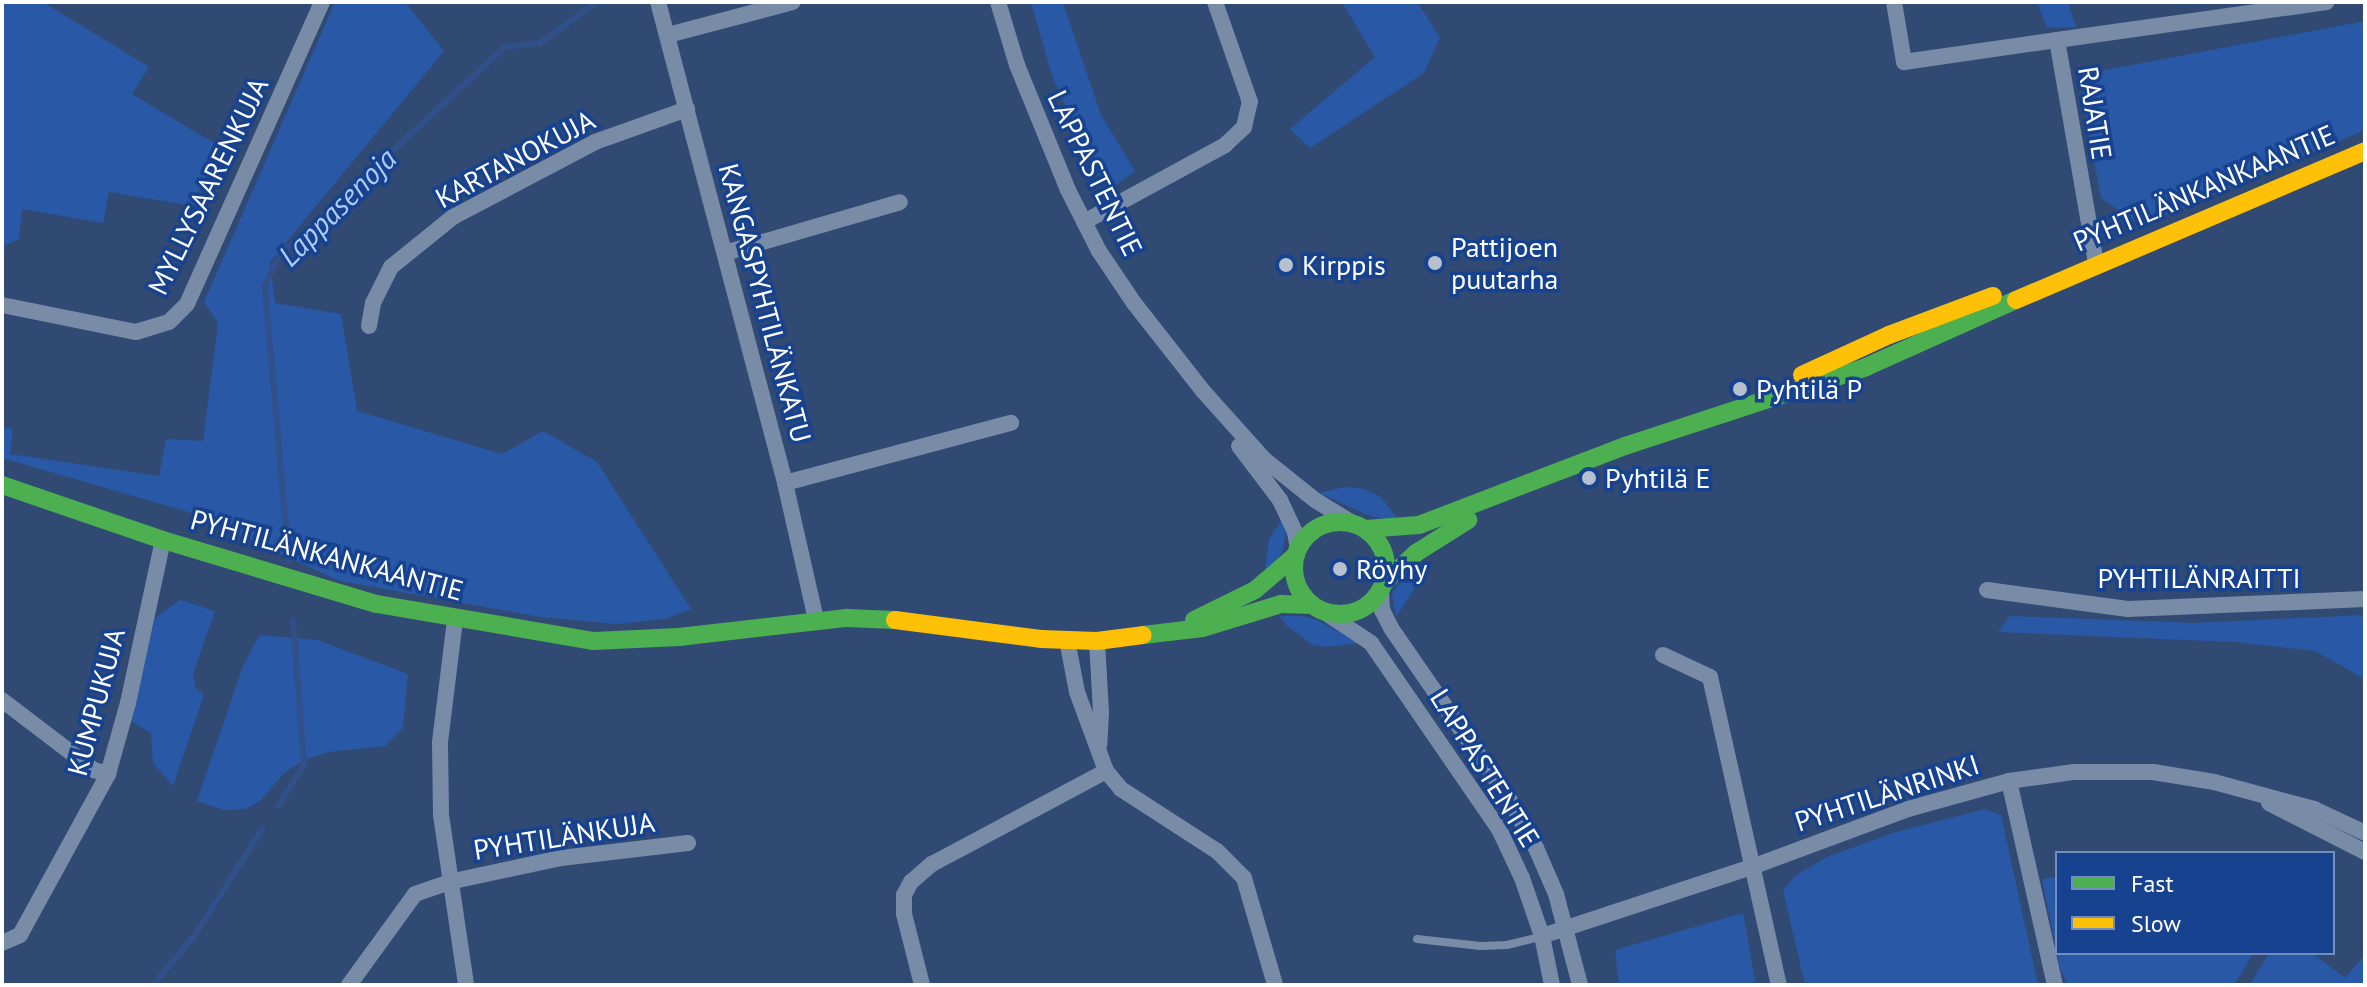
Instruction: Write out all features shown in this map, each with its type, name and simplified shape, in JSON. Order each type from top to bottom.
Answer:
[{"type":"street","name":"MYLLYSAARENKUJA","points":[[2,305],[136,332],[169,322],[187,304],[322,2]]},
{"type":"street","name":"KANGASPYHTILÄNKATU","points":[[658,2],[785,483],[816,619]]},
{"type":"street","points":[[668,35],[793,2]]},
{"type":"street","name":"LAPPASTENTIE","points":[[998,2],[1041,128],[1084,222],[1134,303],[1203,391],[1280,500],[1295,532],[1297,552]]},
{"type":"street","points":[[1084,222],[1225,145],[1244,127],[1250,102],[1215,2]]},
{"type":"street","name":"RAJATIE","points":[[1894,2],[1904,62],[2057,40],[2096,263]]},
{"type":"street","points":[[2057,40],[2224,8],[2326,2]]},
{"type":"street","name":"KARTANOKUJA","points":[[369,326],[373,303],[391,267],[453,217],[595,142],[687,109]]},
{"type":"street","name":"PYHTILÄNKANKAANTIE","points":[[1359,527],[1419,525],[1744,405],[1889,335],[1997,295],[2065,276],[2365,151]]},
{"type":"street","points":[[725,253],[900,202]]},
{"type":"street","name":"LAPPASTENTIE","points":[[1203,391],[1288,481],[1359,527]]},
{"type":"street","points":[[785,483],[1011,423]]},
{"type":"street","name":"PYHTILÄNKANKAANTIE","points":[[2,485],[163,540],[377,604],[548,636],[628,641],[816,619],[879,618],[1097,641],[1203,628],[1281,604],[1317,608]]},
{"type":"street","name":"PYHTILÄNKANKAANTIE","points":[[1383,587],[1416,553],[1506,493]]},
{"type":"street","points":[[1325,524],[1359,527],[1377,539],[1384,553],[1383,587],[1359,611],[1341,615],[1317,608],[1296,582],[1297,552],[1306,536],[1325,524]]},
{"type":"street","name":"KUMPUKUJA","points":[[2,943],[20,935],[108,774],[128,703],[163,540]]},
{"type":"street","name":"PYHTILÄNKANKAANTIE","points":[[1170,631],[1255,590],[1297,552]]},
{"type":"street","name":"LAPPASTENTIE","points":[[1383,587],[1382,610],[1391,628],[1509,799],[1536,848],[1566,928],[1580,985]]},
{"type":"street","name":"PYHTILÄNRAITTI","points":[[1987,590],[2080,604],[2143,609],[2365,599]]},
{"type":"street","name":"LAPPASTENTIE","points":[[1317,608],[1371,643],[1499,829],[1522,878],[1542,936],[1552,985]]},
{"type":"street","points":[[455,620],[440,743],[441,815],[466,985]]},
{"type":"street","points":[[1067,640],[1077,692],[1106,771],[1121,789],[1217,851],[1244,878],[1275,985]]},
{"type":"street","points":[[1097,641],[1101,712],[1099,747]]},
{"type":"street","points":[[1663,655],[1710,677],[1779,985]]},
{"type":"street","points":[[2,700],[94,770],[108,774]]},
{"type":"street","points":[[922,985],[904,914],[904,895],[911,882],[932,864],[1106,771]]},
{"type":"street","name":"PYHTILÄNRINKI","points":[[1542,936],[1752,867],[1863,823],[2009,781],[2074,772],[2153,772],[2214,782],[2314,809],[2365,833]]},
{"type":"street","points":[[2009,781],[2055,985]]},
{"type":"street","name":"PYHTILÄNRINKI","points":[[2258,796],[2278,810],[2365,852]]},
{"type":"street","name":"PYHTILÄNKUJA","points":[[349,985],[415,894],[449,882],[561,858],[688,843]]},
{"type":"lane","points":[[1417,939],[1481,946],[1507,945],[1542,936]]},
{"type":"shaded area","points":[[2,2],[43,2],[149,67],[132,94],[219,146],[193,206],[109,192],[103,223],[22,209],[19,239],[2,247]]},
{"type":"shaded area","points":[[335,2],[405,2],[444,51],[270,262],[275,303],[341,314],[357,411],[502,454],[543,431],[597,462],[691,609],[665,619],[616,624],[540,617],[340,581],[189,512],[2,458],[2,427],[13,429],[10,454],[159,476],[166,439],[203,441],[218,323],[204,302]]},
{"type":"shaded area","points":[[1031,2],[1063,2],[1101,115],[1135,171],[1108,191],[1080,140],[1052,75]]},
{"type":"shaded area","points":[[1342,2],[1417,2],[1440,37],[1424,73],[1310,148],[1290,129],[1375,57]]},
{"type":"shaded area","points":[[2037,2],[2068,2],[2076,27],[2047,28]]},
{"type":"shaded area","points":[[2365,21],[2365,130],[2156,219],[2138,223],[2101,198],[2082,93],[2095,72]]},
{"type":"shaded area","points":[[1345,487],[1364,489],[1381,497],[1400,522],[1370,516],[1319,493]]},
{"type":"shaded area","points":[[1282,520],[1286,533],[1282,553],[1265,572],[1269,539]]},
{"type":"shaded area","points":[[1417,563],[1418,578],[1396,617],[1392,593]]},
{"type":"shaded area","points":[[180,600],[215,611],[193,674],[195,687],[204,695],[173,786],[153,763],[151,733],[131,721],[155,618]]},
{"type":"shaded area","points":[[2365,615],[2365,679],[2315,651],[2236,642],[1998,632],[2010,616],[2193,623]]},
{"type":"shaded area","points":[[1279,616],[1302,616],[1317,620],[1359,643],[1326,647],[1312,644],[1287,626]]},
{"type":"shaded area","points":[[259,635],[317,640],[408,674],[403,728],[385,746],[328,752],[304,760],[283,774],[261,800],[246,809],[224,810],[197,801],[243,666]]},
{"type":"shaded area","points":[[1985,809],[2001,815],[2038,985],[1805,985],[1783,890],[1796,875],[1827,857],[1896,832]]},
{"type":"shaded area","points":[[2055,877],[2055,943],[2042,879]]},
{"type":"shaded area","points":[[1743,913],[1756,985],[1619,985],[1615,950]]},
{"type":"shaded area","points":[[2057,955],[2253,955],[2234,985],[2068,985]]},
{"type":"shaded area","points":[[2268,955],[2315,955],[2345,978],[2365,955],[2365,985],[2250,985]]},
{"type":"waterway","name":"Lappasenoja","points":[[289,562],[265,286],[279,256],[505,47],[540,43],[597,2]]},
{"type":"waterway","name":"Lappasenoja","points":[[278,806],[304,765],[293,620]]},
{"type":"waterway","name":"Lappasenoja","points":[[153,985],[195,935],[262,829]]},
{"type":"traffic: fast","points":[[1365,529],[1419,525],[1625,446],[1866,367],[2016,300]]},
{"type":"traffic: fast","points":[[2,485],[163,540],[377,604],[594,641],[679,637],[847,618],[895,620]]},
{"type":"traffic: fast","points":[[1384,583],[1416,553],[1468,520]]},
{"type":"traffic: fast","points":[[1331,522],[1349,522],[1366,529],[1379,542],[1386,568],[1379,594],[1366,607],[1349,614],[1331,614],[1314,607],[1301,594],[1294,577],[1294,559],[1301,542],[1314,529],[1331,522]]},
{"type":"traffic: fast","points":[[1194,620],[1255,590],[1296,555]]},
{"type":"traffic: fast","points":[[1143,635],[1203,628],[1281,604],[1311,605]]},
{"type":"traffic: slow","points":[[2016,300],[2365,151]]},
{"type":"traffic: slow","points":[[1802,375],[1889,335],[1993,296]]},
{"type":"traffic: slow","points":[[895,620],[1041,639],[1097,641],[1143,635]]},
{"type":"place","name":"Pattijoen puutarha","points":[[1435,263]]},
{"type":"place","name":"Kirppis","points":[[1286,265]]},
{"type":"place","name":"Pyhtilä P","points":[[1740,389]]},
{"type":"place","name":"Pyhtilä E","points":[[1589,478]]},
{"type":"place","name":"Röyhy","points":[[1340,569]]}]
